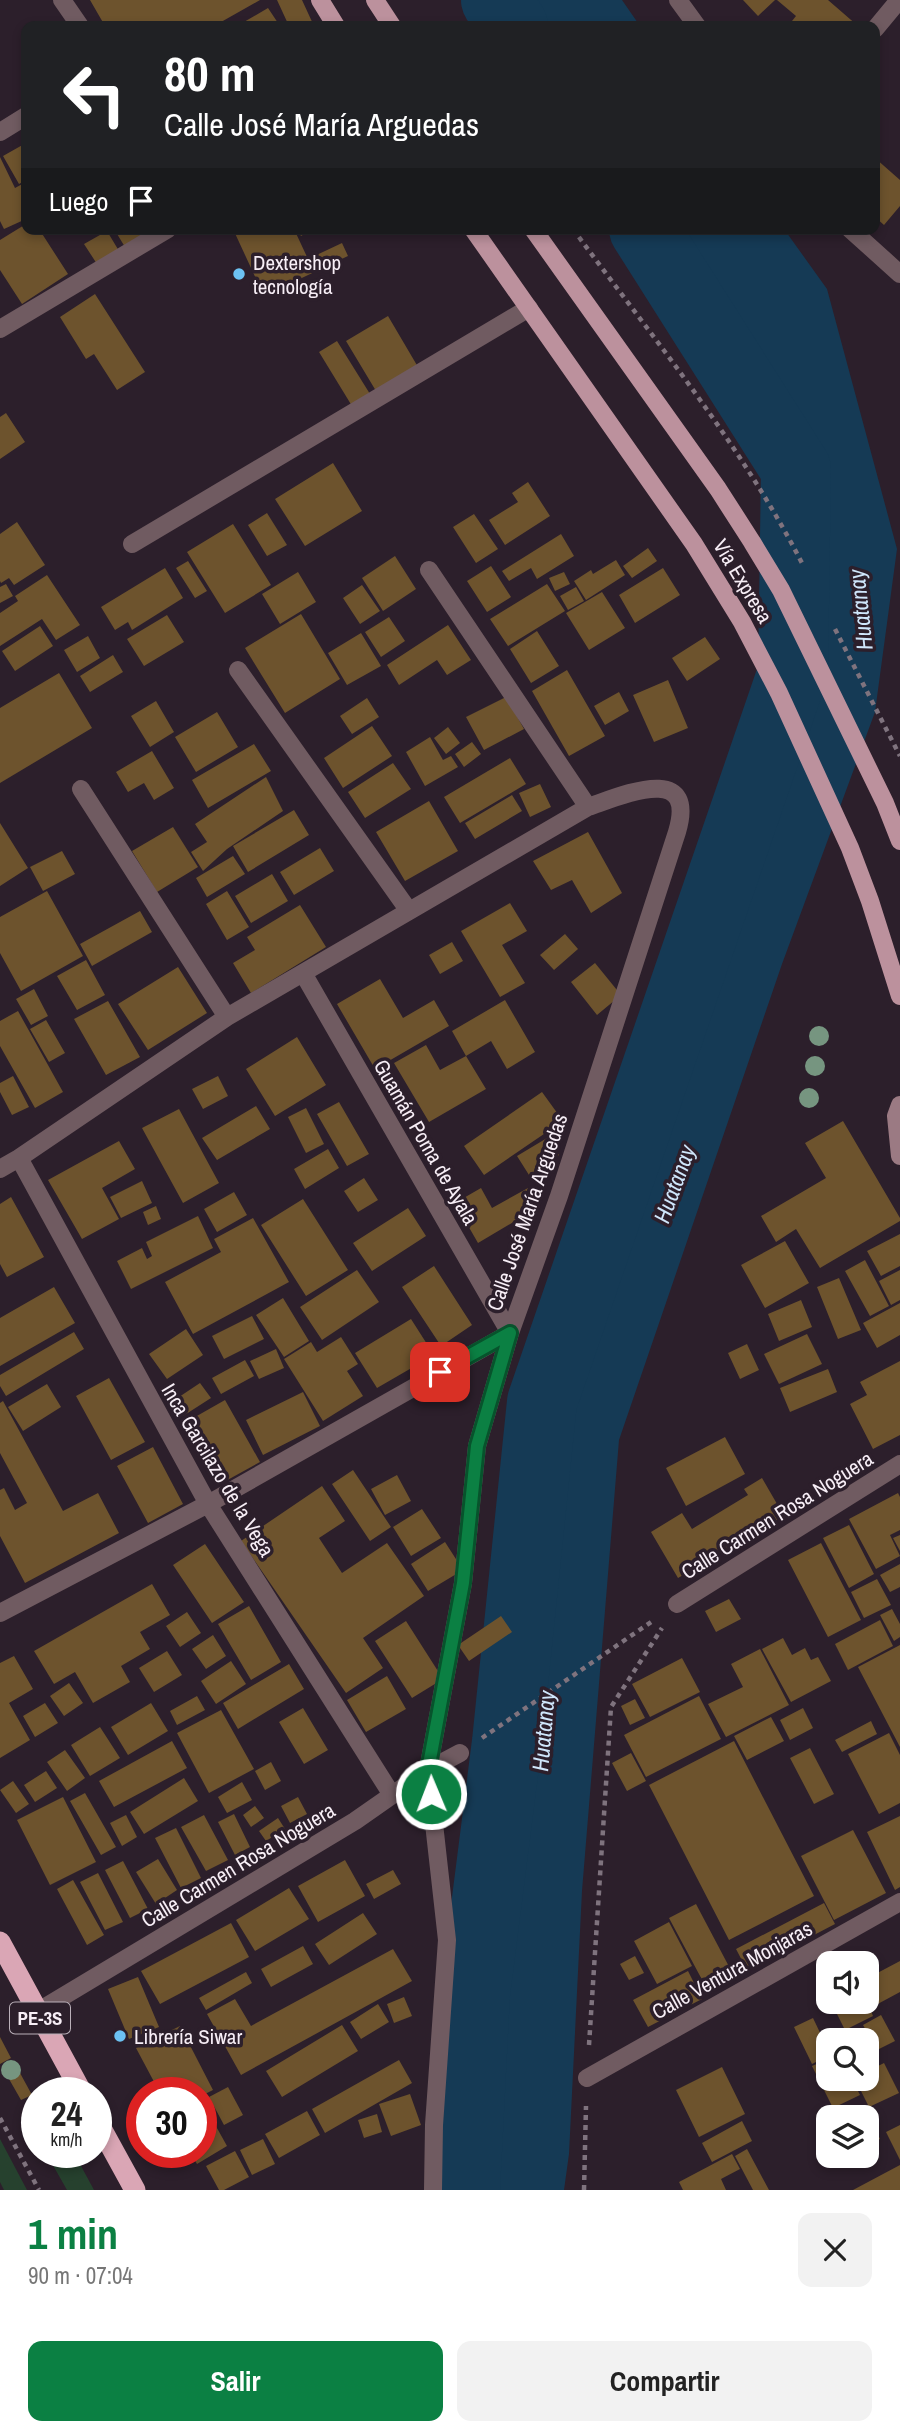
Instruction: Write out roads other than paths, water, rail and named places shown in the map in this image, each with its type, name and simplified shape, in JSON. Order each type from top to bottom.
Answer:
[{"type":"highway","name":"PE-3S","points":[[0,1942],[73,2077]]},
{"type":"highway","points":[[112,2148],[135,2190]]},
{"type":"main road","points":[[320,0],[333,21]]},
{"type":"main road","points":[[375,0],[389,21]]},
{"type":"main road","name":"Vía Expresa","points":[[477,235],[695,544],[742,622],[779,693],[850,848],[900,996]]},
{"type":"main road","name":"Vía Expresa","points":[[537,235],[718,489],[781,590],[885,803],[900,841]]},
{"type":"main road","points":[[900,1105],[896,1116],[900,1156]]},
{"type":"street","points":[[62,0],[77,21]]},
{"type":"street","points":[[678,0],[693,21]]},
{"type":"street","points":[[880,23],[899,0]]},
{"type":"street","points":[[0,132],[21,119]]},
{"type":"street","points":[[0,329],[158,235]]},
{"type":"street","points":[[857,235],[900,274]]},
{"type":"street","points":[[132,544],[529,308]]},
{"type":"street","points":[[0,1169],[227,1017],[588,807],[429,570]]},
{"type":"street","points":[[239,670],[410,911]]},
{"type":"street","name":"Calle José María Arguedas","points":[[0,1613],[208,1504],[510,1333],[559,1196],[682,813],[675,796],[663,788],[643,788],[588,807]]},
{"type":"street","points":[[81,789],[227,1017]]},
{"type":"street","name":"Guamán Poma de Ayala","points":[[303,973],[510,1333]]},
{"type":"street","name":"Inca Garcilazo de la Vega","points":[[19,1158],[208,1504],[392,1795]]},
{"type":"street","points":[[433,2190],[434,2125],[447,1940],[428,1770],[463,1583],[477,1446],[510,1333]]},
{"type":"street","name":"Calle Carmen Rosa Noguera","points":[[677,1604],[900,1464]]},
{"type":"street","name":"Calle Carmen Rosa Noguera","points":[[37,2012],[355,1821],[428,1770],[460,1753]]},
{"type":"street","name":"Calle Ventura Monjaras","points":[[587,2078],[900,1902]]},
{"type":"water","points":[[496,0],[622,0],[637,21],[510,21]]},
{"type":"water","name":"Huatanay","points":[[648,235],[788,235],[827,289],[897,549],[875,712],[782,964],[619,1440],[582,1891],[569,2154],[564,2190],[465,2190],[475,1994],[507,1742],[542,1402],[793,671],[796,469]]},
{"type":"waterway","points":[[496,0],[510,21]]},
{"type":"waterway","points":[[465,2190],[475,1994],[507,1742],[542,1402],[793,672],[796,469],[648,235]]},
{"type":"place","name":"Dextershop tecnología","points":[[239,274]]},
{"type":"place","name":"Librería Siwar","points":[[120,2036]]}]
